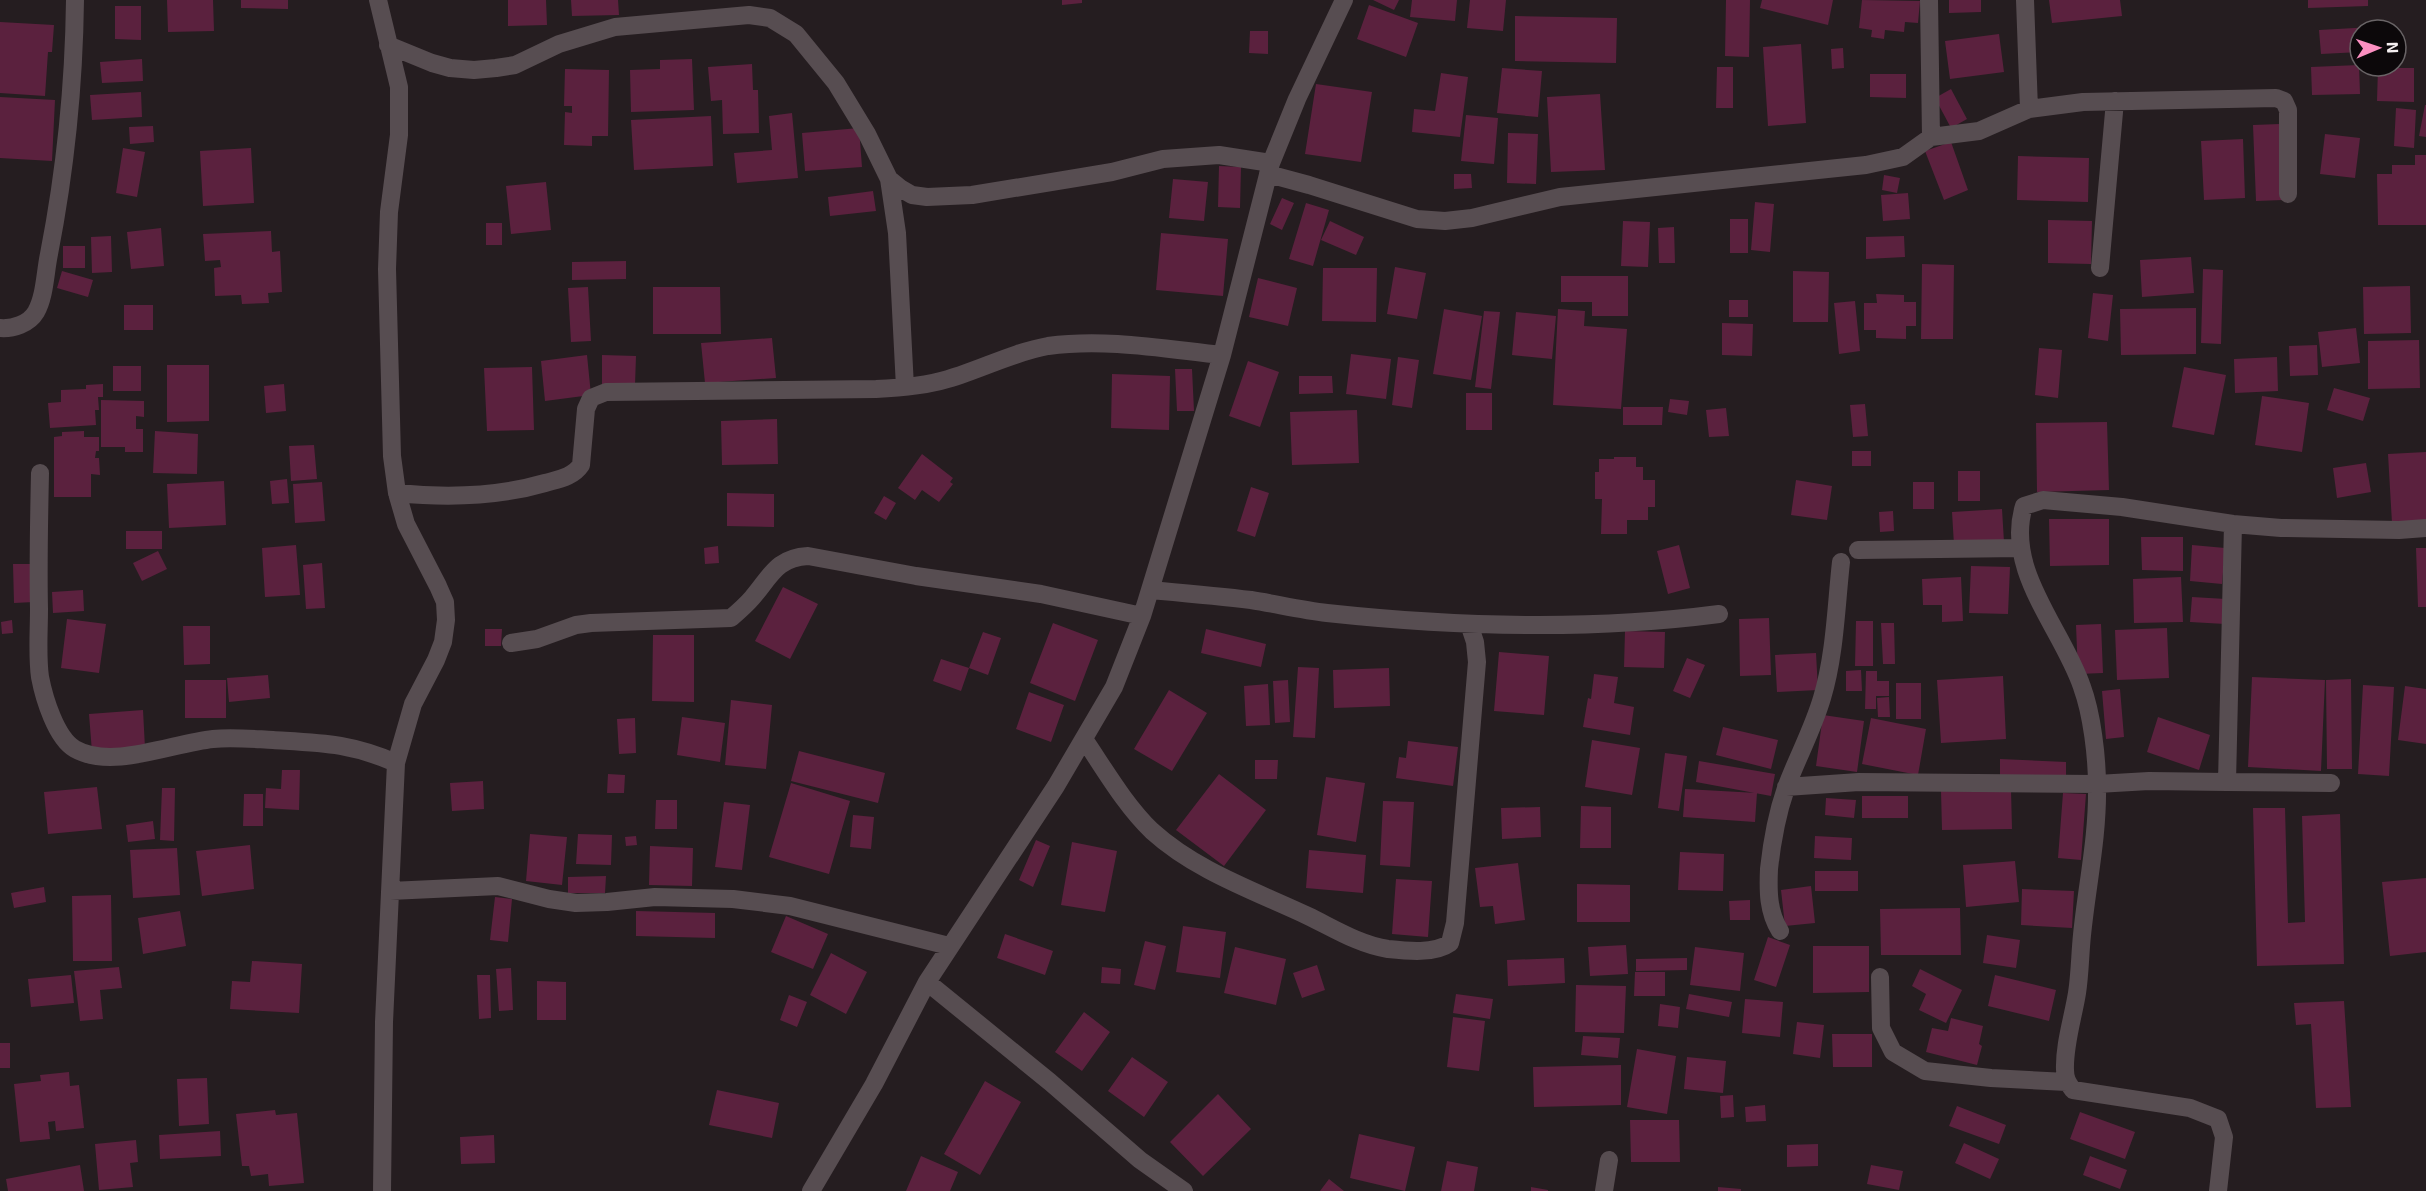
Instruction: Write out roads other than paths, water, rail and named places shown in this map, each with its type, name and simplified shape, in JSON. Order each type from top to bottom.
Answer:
[{"type":"street","points":[[0,328],[24,324],[35,314],[41,298],[54,231],[72,101],[75,0]]},
{"type":"street","points":[[378,0],[399,87],[399,135],[389,212],[387,269],[391,362],[390,427],[397,493],[406,524],[445,603],[446,620],[443,642],[413,704],[396,764],[384,1022],[382,1191]]},
{"type":"street","points":[[811,1191],[874,1084],[927,982],[1056,786],[1114,687],[1151,590],[1222,355],[1269,169],[1297,99],[1344,0]]},
{"type":"street","points":[[1929,0],[1932,137]]},
{"type":"street","points":[[2025,0],[2029,109]]},
{"type":"street","points":[[388,45],[432,63],[474,70],[515,65],[559,44],[615,27],[739,16],[770,18],[796,34],[836,83],[867,134],[889,179],[897,233],[905,387]]},
{"type":"street","points":[[889,179],[912,195],[938,197],[972,195],[1112,172],[1163,159],[1219,155],[1269,169],[1309,185],[1417,219],[1444,221],[1472,218],[1560,197],[1866,165],[1902,157],[1932,137],[1979,131],[2029,109],[2083,102],[2276,98],[2284,101],[2288,110],[2288,194]]},
{"type":"street","points":[[2100,267],[2115,101]]},
{"type":"street","points":[[397,493],[429,496],[478,496],[520,490],[569,476],[581,465],[586,410],[591,399],[606,392],[905,387],[947,380],[1046,347],[1072,344],[1132,346],[1222,355]]},
{"type":"street","points":[[40,473],[38,557],[40,677],[52,719],[65,740],[74,749],[90,755],[109,757],[216,739],[262,740],[346,746],[370,752],[396,764]]},
{"type":"street","points":[[2218,1191],[2223,1137],[2218,1119],[2190,1108],[2073,1090],[2067,1082],[2065,1064],[2081,963],[2082,935],[2095,839],[2097,784],[2090,723],[2082,687],[2033,588],[2021,548],[2020,517],[2024,506],[2043,500],[2122,507],[2233,524],[2281,528],[2399,530],[2426,528]]},
{"type":"street","points":[[2227,782],[2233,524]]},
{"type":"street","points":[[1858,550],[2021,548]]},
{"type":"street","points":[[511,643],[537,639],[576,625],[731,618],[751,599],[770,573],[782,563],[794,557],[808,556],[916,576],[1041,594],[1142,616]]},
{"type":"street","points":[[1780,931],[1773,921],[1768,884],[1773,838],[1786,787],[1824,690],[1829,669],[1841,562]]},
{"type":"street","points":[[1151,590],[1251,600],[1325,613],[1469,624],[1557,626],[1674,620],[1719,614]]},
{"type":"street","points":[[1084,740],[1131,808],[1152,831],[1218,875],[1361,941],[1387,949],[1436,949],[1450,943],[1455,923],[1477,662],[1475,642],[1469,624]]},
{"type":"street","points":[[1786,787],[1859,782],[2331,783]]},
{"type":"street","points":[[390,891],[498,886],[549,899],[576,903],[655,897],[734,899],[790,906],[949,946]]},
{"type":"street","points":[[1880,977],[1881,1028],[1893,1052],[1925,1071],[1991,1078],[2067,1082]]},
{"type":"street","points":[[927,982],[1050,1082],[1140,1160],[1184,1191]]},
{"type":"street","points":[[1604,1191],[1609,1160]]}]
